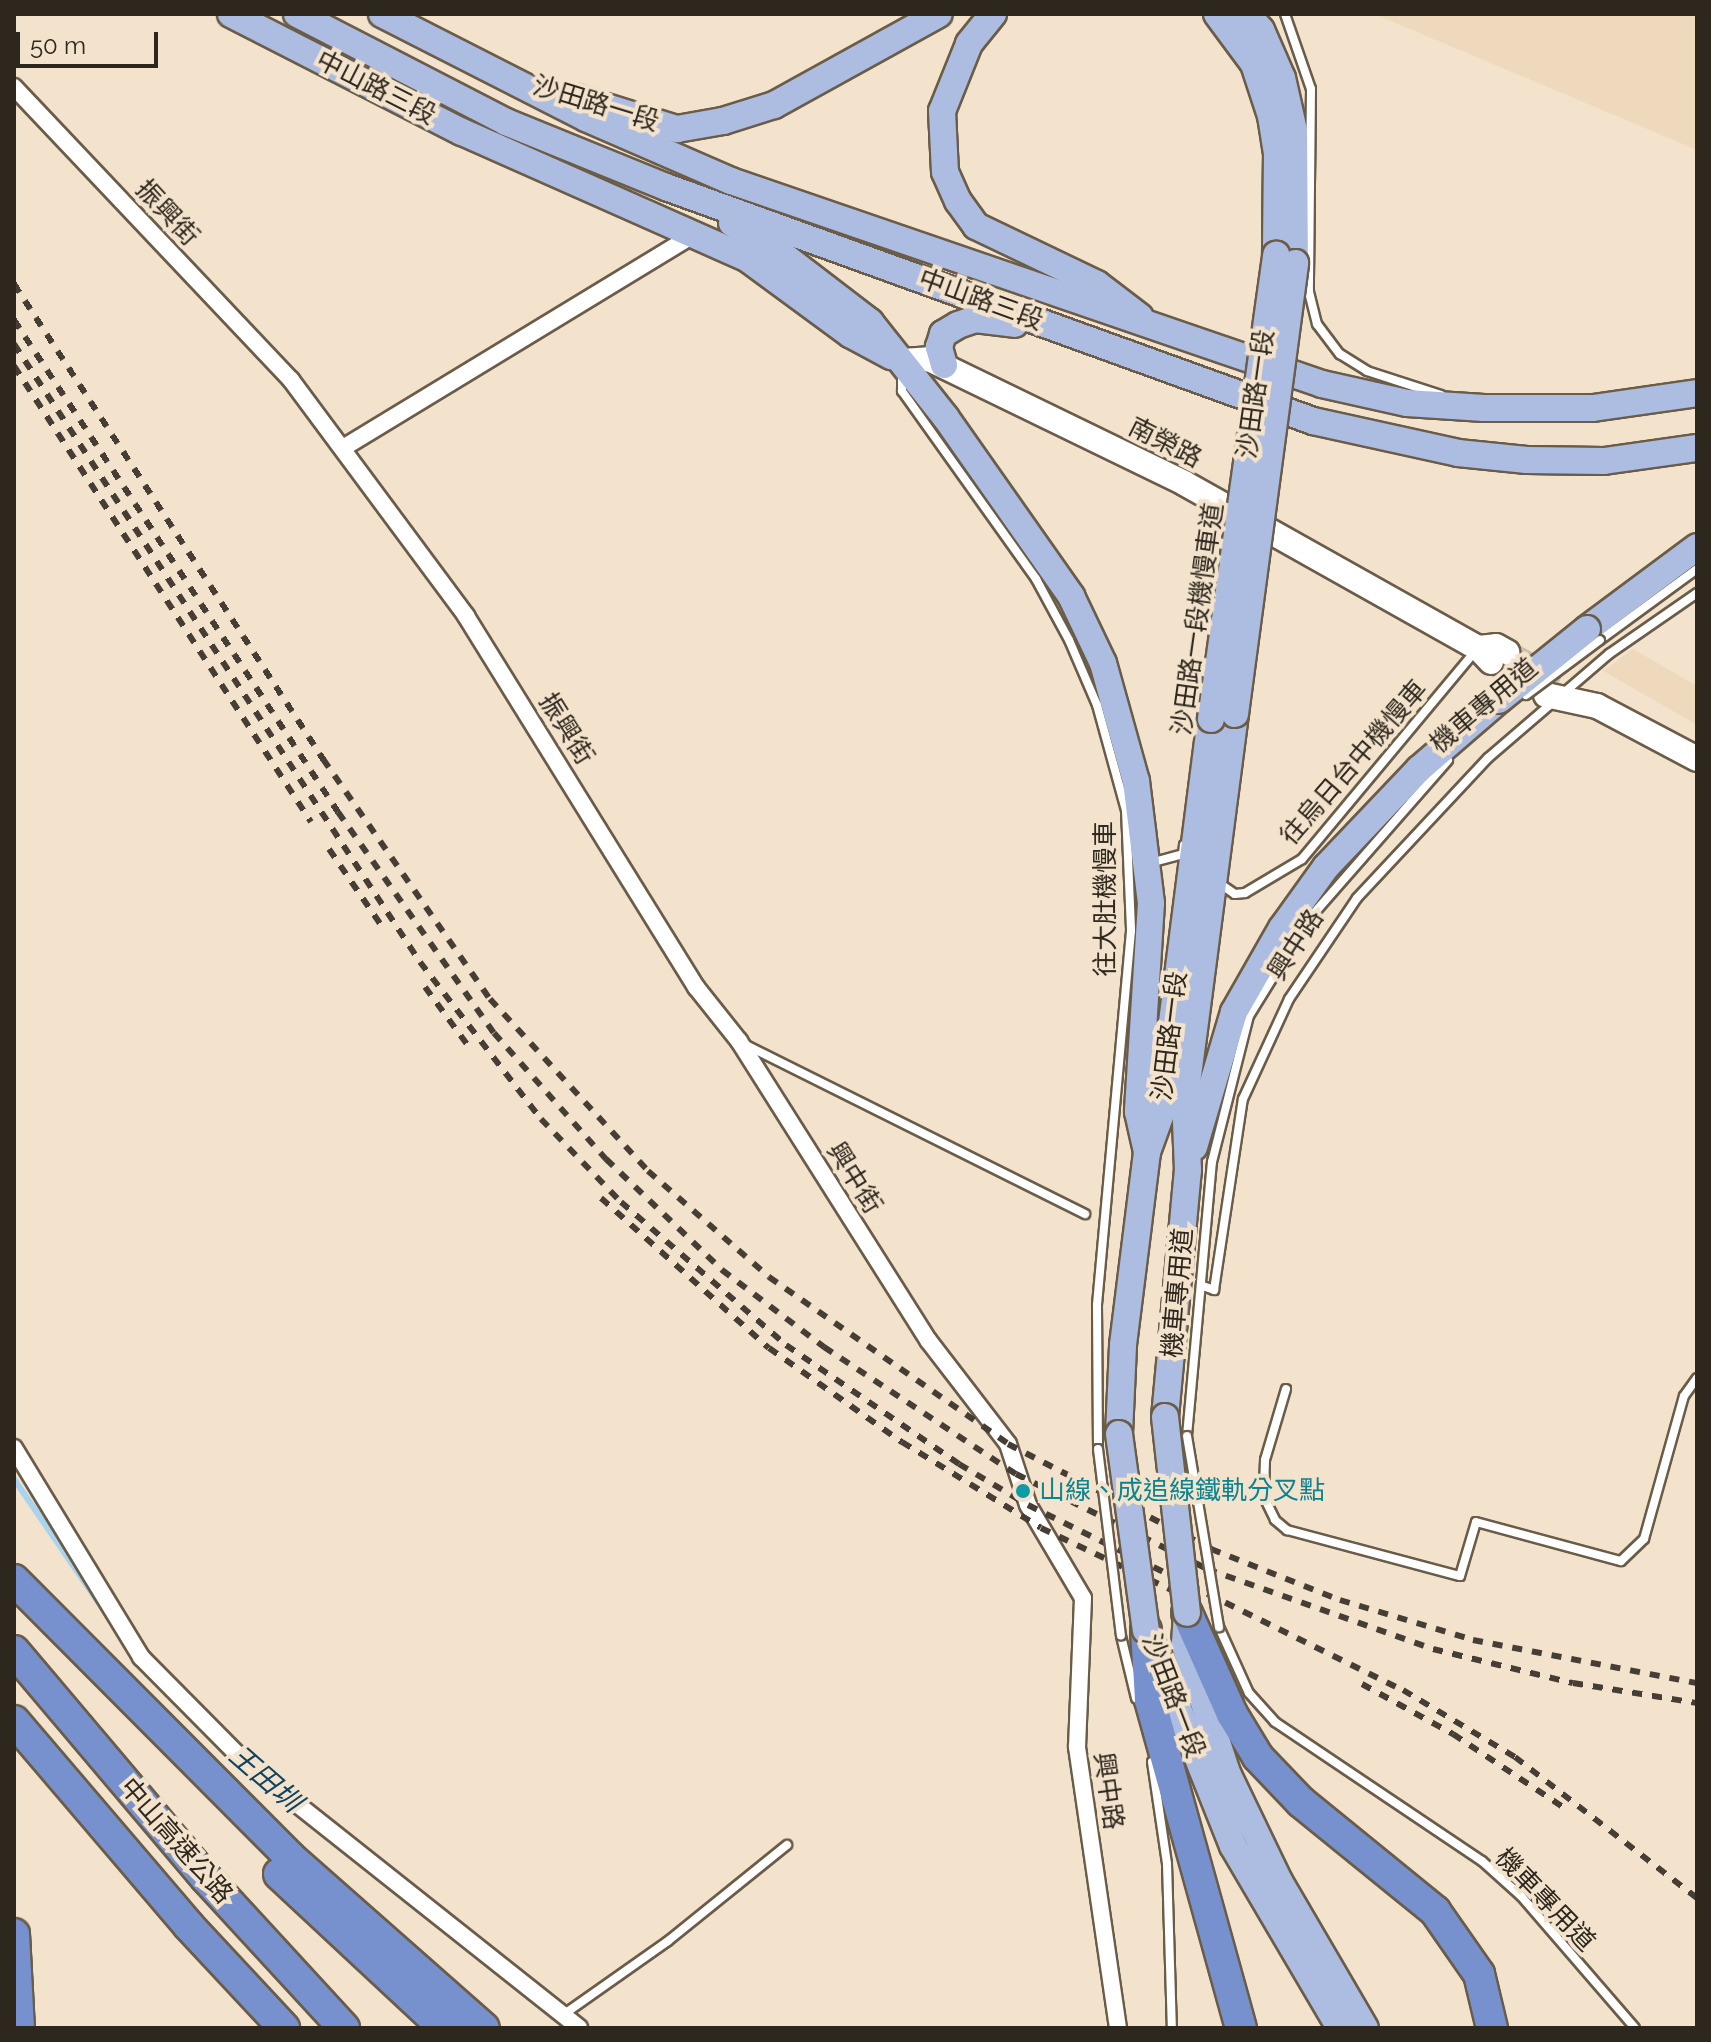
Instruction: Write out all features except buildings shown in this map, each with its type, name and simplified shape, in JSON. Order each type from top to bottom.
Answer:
[{"type":"highway","points":[[14,1582],[107,1695],[243,1837],[444,2028]]},
{"type":"highway","points":[[14,1582],[291,1858],[484,2028]]},
{"type":"highway","points":[[1187,1613],[1232,1714],[1258,1757],[1301,1802],[1435,1911],[1479,1974],[1492,2028]]},
{"type":"highway","points":[[1134,1633],[1241,2028]]},
{"type":"highway","name":"中山高速公路","points":[[14,1651],[206,1878],[344,2028]]},
{"type":"highway","name":"中山高速公路","points":[[14,1721],[188,1925],[284,2028]]},
{"type":"highway","points":[[14,1934],[19,2028]]},
{"type":"main road","name":"中山路三段","points":[[231,14],[462,132],[697,233],[748,259],[850,334],[902,361]]},
{"type":"main road","name":"中山路三段","points":[[297,14],[506,122],[666,187],[1313,421],[1432,448],[1527,460],[1604,461],[1697,448]]},
{"type":"main road","name":"中山路三段","points":[[382,14],[586,118],[731,181],[1158,331],[1322,384],[1407,403],[1484,408],[1593,408],[1697,393]]},
{"type":"main road","name":"沙田路一段","points":[[513,79],[677,129],[774,105],[939,14]]},
{"type":"main road","points":[[993,14],[969,44],[942,111],[945,172],[958,201],[976,226],[1097,284],[1158,331]]},
{"type":"main road","name":"沙田路一段","points":[[1217,14],[1254,64],[1271,116],[1277,152],[1279,257]]},
{"type":"main road","name":"沙田路一段","points":[[1247,14],[1261,30],[1282,78],[1294,131],[1217,717],[1160,1116],[1147,1152],[1109,1442],[1134,1633],[1233,1846],[1340,2028]]},
{"type":"main road","points":[[666,187],[771,246],[870,322],[902,361],[1071,596],[1120,714],[1136,781],[1137,869],[1151,903],[1138,1112],[1147,1152]]},
{"type":"main road","points":[[944,365],[939,347],[943,334],[975,319],[1061,328]]},
{"type":"main road","name":"沙田路一段","points":[[1188,1170],[1234,1012],[1282,928],[1326,867],[1409,780],[1594,635],[1697,547]]},
{"type":"main road","name":"沙田路一段","points":[[1217,717],[1212,872],[1185,1099],[1188,1170],[1165,1417],[1187,1613],[1185,1645],[1227,1773],[1279,1881],[1365,2028]]},
{"type":"street","name":"振興街","points":[[14,87],[291,380],[343,448],[466,616],[696,987],[739,1041]]},
{"type":"street","points":[[343,448],[697,233]]},
{"type":"street","name":"南榮路","points":[[902,361],[929,359],[944,365],[1184,483],[1492,654]]},
{"type":"street","points":[[1559,692],[1597,706],[1697,759]]},
{"type":"street","name":"興中街","points":[[739,1041],[928,1340],[1008,1444],[1028,1505],[1065,1565]]},
{"type":"street","points":[[14,1448],[141,1657],[249,1766],[579,2028]]},
{"type":"street","name":"興中路","points":[[1065,1565],[1083,1598],[1077,1747],[1118,2028]]},
{"type":"lane","points":[[1002,14],[975,45],[948,113],[947,145],[963,197],[981,221],[1006,236],[1102,280],[1158,331]]},
{"type":"lane","points":[[1209,14],[1250,66],[1267,116],[1279,257]]},
{"type":"lane","points":[[1285,14],[1311,89],[1309,292],[1317,324],[1340,354],[1367,371],[1484,408]]},
{"type":"lane","points":[[1594,635],[1697,569]]},
{"type":"lane","points":[[1559,692],[1697,593]]},
{"type":"lane","name":"往烏日台中機慢車","points":[[1212,872],[1228,891],[1245,893],[1302,859],[1492,654]]},
{"type":"lane","name":"興中路","points":[[1203,1286],[1214,1290],[1243,1099],[1289,999],[1357,898],[1439,805],[1559,692]]},
{"type":"lane","name":"機車專用道","points":[[1507,701],[1365,850],[1309,919],[1249,1016],[1212,1162],[1187,1436],[1219,1627],[1249,1693],[1275,1722],[1482,1861],[1521,1896],[1635,2028]]},
{"type":"lane","name":"沙田路一段機慢車道","points":[[1137,869],[1183,854],[1217,717]]},
{"type":"lane","name":"往大肚機慢車","points":[[1109,1442],[1095,1343],[1137,869]]},
{"type":"lane","points":[[739,1041],[1085,1214]]},
{"type":"lane","points":[[1286,1389],[1265,1460],[1264,1497],[1275,1520],[1287,1530],[1460,1576],[1476,1522],[1621,1561],[1644,1539],[1684,1396],[1697,1378]]},
{"type":"lane","points":[[1134,1633],[1140,1713]]},
{"type":"lane","points":[[1148,1744],[1167,1864],[1172,2028]]},
{"type":"lane","points":[[563,2015],[668,1941],[787,1845]]},
{"type":"shaded area","points":[[1697,14],[1697,150],[1379,16]]},
{"type":"shaded area","points":[[1633,649],[1697,686],[1697,725],[1603,671]]},
{"type":"waterway","name":"王田圳","points":[[14,1479],[104,1611]]},
{"type":"tunnel","points":[[1507,652],[1564,684]]},
{"type":"tunnel","points":[[1491,662],[1537,690]]},
{"type":"railway","points":[[14,284],[323,759],[490,999],[648,1171],[769,1277],[1008,1444],[1211,1549],[1340,1600],[1473,1640],[1697,1683]]},
{"type":"railway","points":[[14,320],[338,812],[494,1033],[606,1159],[722,1270],[824,1347],[1016,1474],[1207,1569],[1433,1649],[1573,1683],[1697,1703]]},
{"type":"railway","points":[[14,344],[420,962],[541,1119],[621,1202],[786,1345],[959,1464],[1028,1505],[1403,1690],[1515,1757],[1697,1898]]},
{"type":"railway","points":[[14,366],[311,822]]},
{"type":"railway","points":[[329,849],[383,928]]},
{"type":"railway","points":[[425,987],[472,1051]]},
{"type":"railway","points":[[601,1198],[769,1348],[902,1442],[1041,1528],[1197,1602]]},
{"type":"railway","points":[[1362,1684],[1453,1734],[1566,1809]]},
{"type":"place","name":"山線、成追線鐵軌分叉點","points":[[1023,1491]]}]
